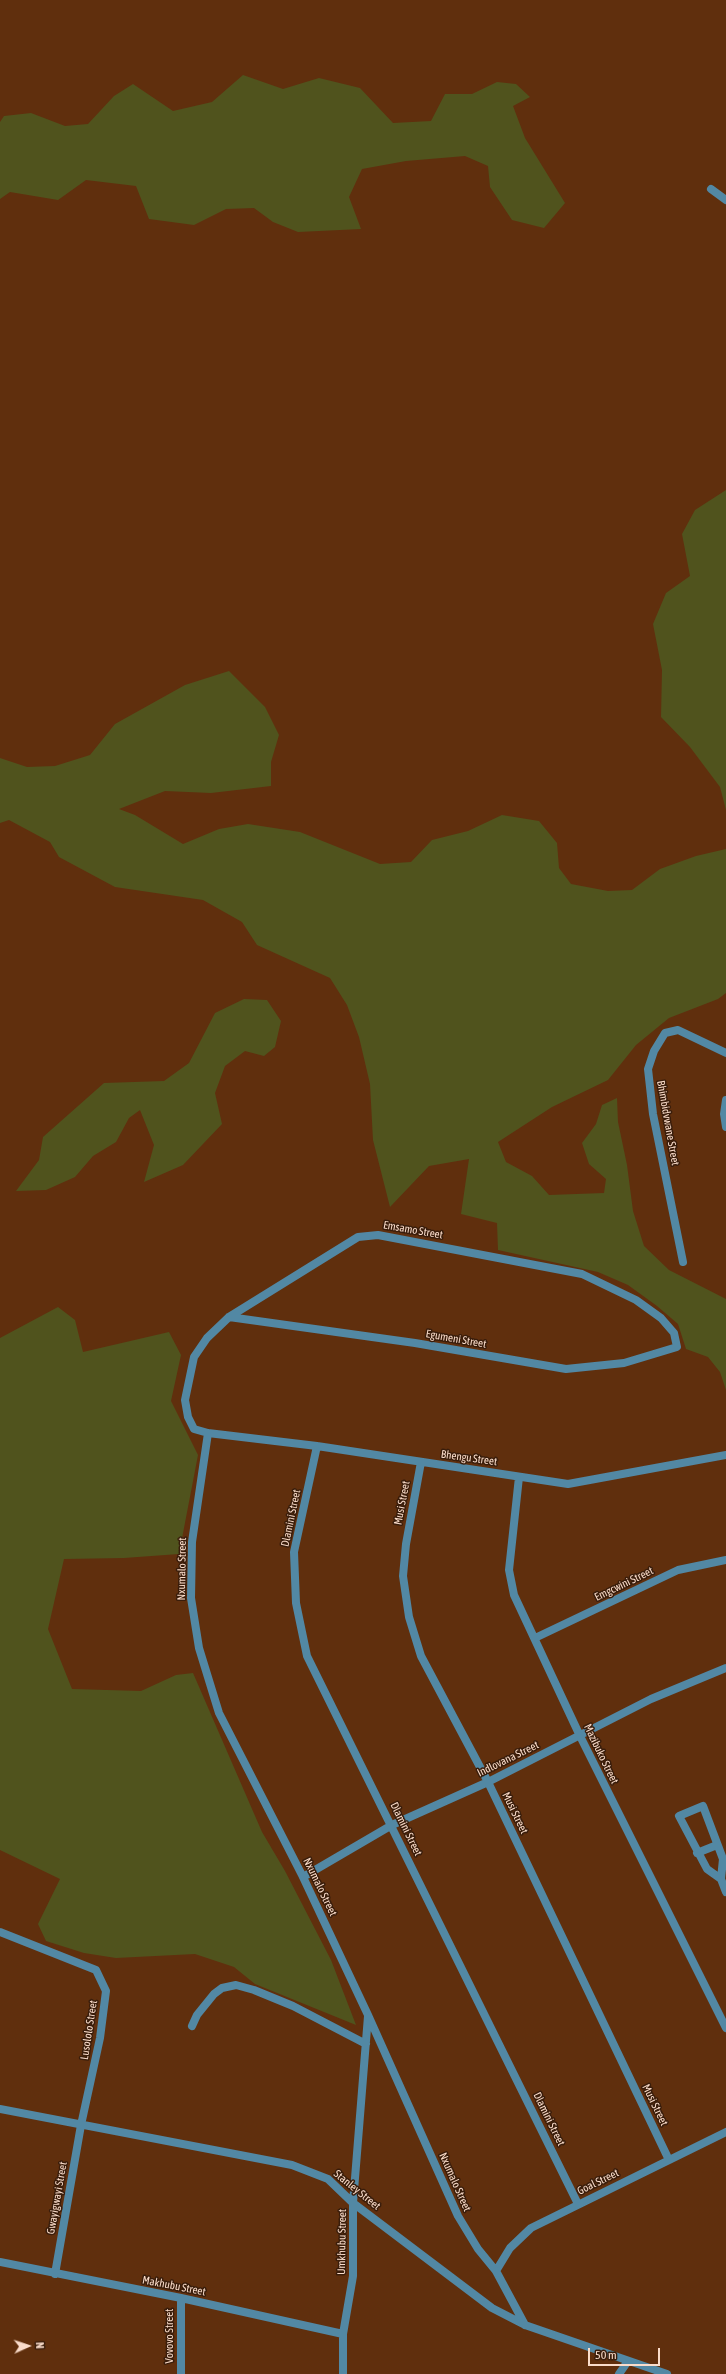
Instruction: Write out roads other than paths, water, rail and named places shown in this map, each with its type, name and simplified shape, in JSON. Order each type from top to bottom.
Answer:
[{"type":"street","points":[[711,189],[726,200]]},
{"type":"street","name":"Bhimbidvwane Street","points":[[683,1262],[654,1114],[648,1069],[654,1051],[665,1033],[678,1030],[726,1053]]},
{"type":"street","points":[[726,1100],[724,1114],[726,1127]]},
{"type":"street","name":"Emsamo Street","points":[[208,1433],[194,1429],[188,1417],[185,1400],[194,1356],[206,1338],[228,1317],[358,1237],[378,1234],[582,1274],[636,1300],[661,1318],[674,1333],[677,1347]]},
{"type":"street","name":"Egumeni Street","points":[[228,1317],[415,1343],[566,1369],[624,1363],[677,1347]]},
{"type":"street","name":"Bhengu Street","points":[[208,1433],[317,1446],[568,1484],[726,1455]]},
{"type":"street","name":"Nxumalo Street","points":[[208,1433],[192,1542],[191,1598],[199,1648],[219,1713],[304,1877],[458,2216],[478,2249],[496,2271],[525,2326]]},
{"type":"street","name":"Dlamini Street","points":[[317,1446],[294,1552],[296,1603],[307,1656],[392,1825],[578,2204]]},
{"type":"street","name":"Musi Street","points":[[421,1462],[406,1544],[403,1576],[409,1617],[421,1656],[488,1782],[669,2160]]},
{"type":"street","name":"Mazibuko Street","points":[[519,1477],[510,1570],[514,1595],[580,1736],[726,2028]]},
{"type":"street","name":"Emgcwini Street","points":[[535,1638],[678,1570],[726,1560]]},
{"type":"street","name":"Indlovana Street","points":[[304,1877],[392,1825],[488,1782],[651,1699],[726,1668]]},
{"type":"street","points":[[721,1879],[707,1869],[697,1854],[679,1816],[703,1806],[722,1859],[721,1879],[726,1892]]},
{"type":"street","points":[[697,1854],[717,1845]]},
{"type":"street","name":"Lusololo Street","points":[[0,1932],[96,1970],[106,1991],[100,2038],[81,2125]]},
{"type":"street","points":[[192,2026],[197,2015],[214,1994],[222,1988],[236,1985],[254,1990],[293,2006],[366,2044]]},
{"type":"street","name":"Umkhubu Street","points":[[343,2374],[343,2334],[353,2276],[353,2203],[368,2015]]},
{"type":"street","name":"Stanley Street","points":[[0,2109],[292,2165],[328,2179],[353,2203],[492,2308],[525,2326],[667,2374]]},
{"type":"street","name":"Gwayigwayi Street","points":[[55,2274],[81,2125]]},
{"type":"street","name":"Goal Street","points":[[496,2271],[510,2248],[531,2228],[726,2132]]},
{"type":"street","name":"Makhubu Street","points":[[0,2262],[181,2298],[343,2334]]},
{"type":"street","name":"Vovovo Street","points":[[181,2298],[181,2374]]},
{"type":"street","points":[[619,2374],[628,2361]]}]
